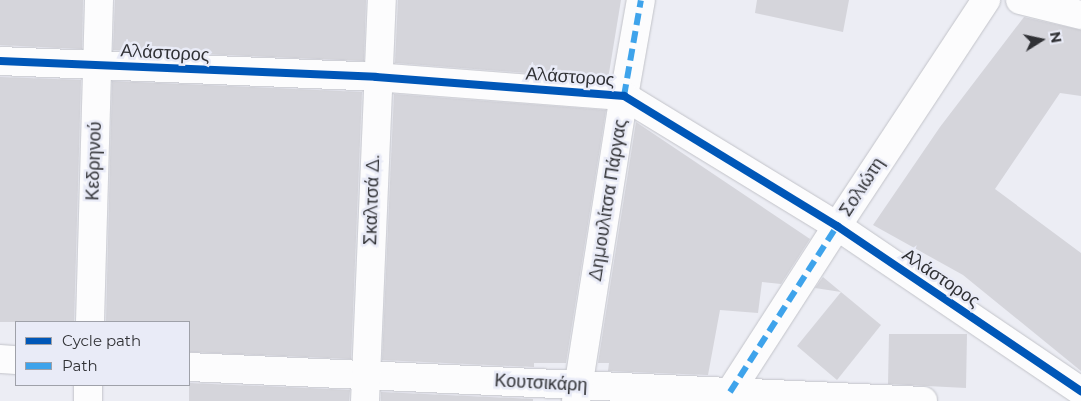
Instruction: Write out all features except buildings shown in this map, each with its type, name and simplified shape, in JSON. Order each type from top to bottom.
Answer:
[{"type":"street","name":"Κεδρηνού","points":[[90,321],[99,0]]},
{"type":"street","name":"Σκαλτσά Δ.","points":[[365,388],[376,77],[382,0]]},
{"type":"street","name":"Δημουλίτσα Πάργας","points":[[577,393],[641,0]]},
{"type":"street","name":"Σολιώτη","points":[[728,397],[837,226],[986,0]]},
{"type":"street","points":[[1020,0],[1081,16]]},
{"type":"street","name":"Αλάστορος","points":[[0,61],[376,77],[624,96],[837,226],[1081,391]]},
{"type":"street","points":[[0,359],[15,360]]},
{"type":"street","name":"Κουτσικάρη","points":[[190,367],[365,388],[923,401]]},
{"type":"street","points":[[88,386],[88,401]]},
{"type":"marked path","points":[[624,96],[641,0]]},
{"type":"marked path","points":[[730,392],[837,226]]},
{"type":"cycle path","points":[[0,61],[376,77],[624,96],[837,226],[1081,391]]}]
